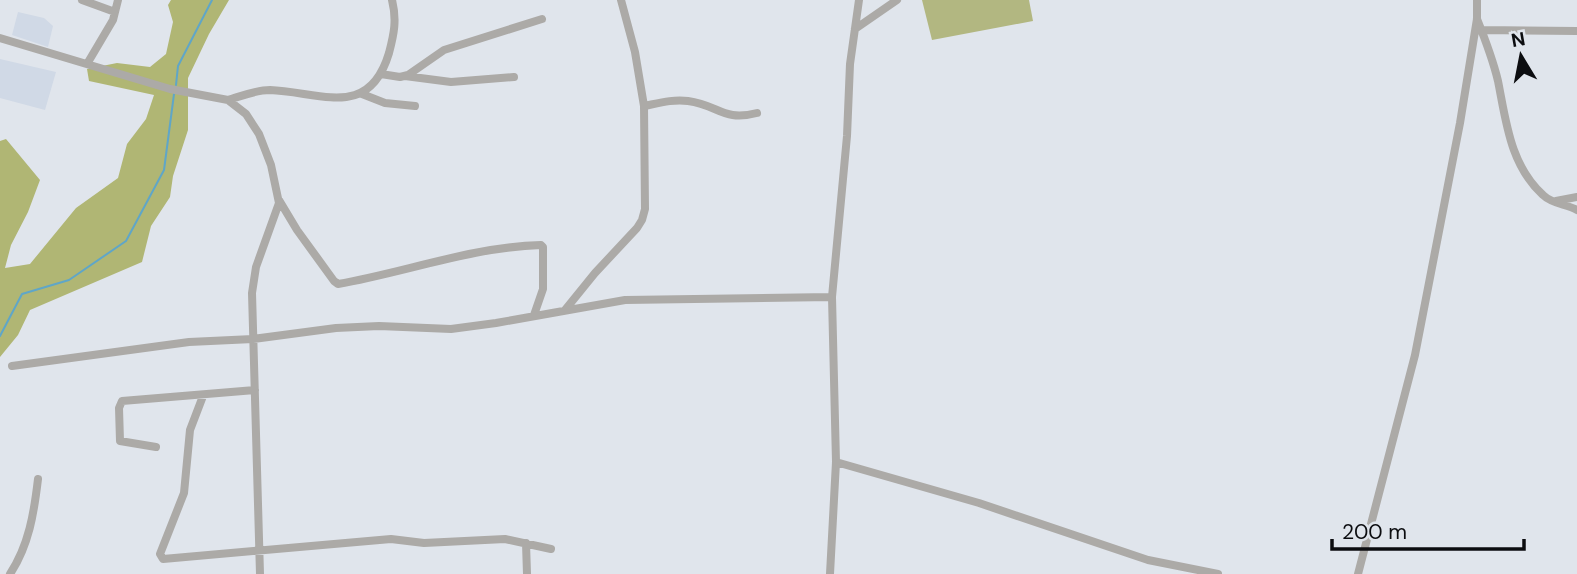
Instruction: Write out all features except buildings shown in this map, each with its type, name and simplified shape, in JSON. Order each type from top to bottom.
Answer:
[{"type":"street","points":[[82,0],[115,12]]},
{"type":"street","points":[[87,64],[110,26],[118,0]]},
{"type":"street","points":[[362,94],[381,74],[395,28],[392,0]]},
{"type":"street","points":[[565,310],[642,220],[645,209],[645,106],[635,52],[621,0]]},
{"type":"street","points":[[830,574],[836,462],[832,297],[847,136],[850,64],[859,0]]},
{"type":"street","points":[[855,29],[897,0]]},
{"type":"street","points":[[1358,574],[1415,355],[1460,122],[1477,19],[1477,0]]},
{"type":"street","points":[[405,76],[444,50],[541,19]]},
{"type":"street","points":[[1477,19],[1494,67],[1504,122],[1512,146],[1529,179],[1544,197],[1577,210]]},
{"type":"street","points":[[1481,30],[1577,31]]},
{"type":"street","points":[[0,38],[174,90],[228,100],[246,114],[259,134],[271,165],[279,200],[299,233],[338,284],[455,256],[516,246],[542,245],[543,289],[534,315]]},
{"type":"street","points":[[381,74],[451,82],[514,77]]},
{"type":"street","points":[[228,100],[256,91],[341,97],[362,94],[385,103],[415,106]]},
{"type":"street","points":[[645,106],[679,100],[704,104],[734,117],[757,113]]},
{"type":"street","points":[[1552,202],[1577,197]]},
{"type":"street","points":[[260,574],[252,307],[255,273],[279,200]]},
{"type":"street","points":[[12,366],[190,342],[253,339],[362,327],[451,328],[639,299],[832,297]]},
{"type":"street","points":[[156,447],[120,441],[120,404],[126,400],[255,390]]},
{"type":"street","points":[[203,396],[192,422],[184,493],[161,556],[165,560],[386,540],[424,543],[505,539],[551,549]]},
{"type":"street","points":[[836,462],[979,503],[1149,560],[1218,574]]},
{"type":"street","points":[[10,574],[21,556],[29,533],[38,479]]},
{"type":"street","points":[[526,543],[527,574]]},
{"type":"shaded area","points":[[18,12],[44,18],[53,26],[48,47],[12,35]]},
{"type":"shaded area","points":[[0,59],[56,72],[45,110],[0,98]]},
{"type":"green space","points":[[171,0],[229,0],[188,78],[188,130],[173,176],[170,197],[151,226],[142,262],[30,310],[18,335],[0,357],[0,141],[6,139],[40,180],[11,245],[5,268],[30,264],[76,208],[118,178],[127,144],[146,119],[154,95],[89,81],[87,69],[117,63],[150,67],[166,54],[173,22],[168,5]]},
{"type":"green space","points":[[922,0],[1029,0],[1033,21],[932,40]]},
{"type":"waterway","points":[[176,85],[178,66],[212,0]]},
{"type":"waterway","points":[[0,336],[22,294],[69,280],[126,241],[164,170],[174,94]]}]
